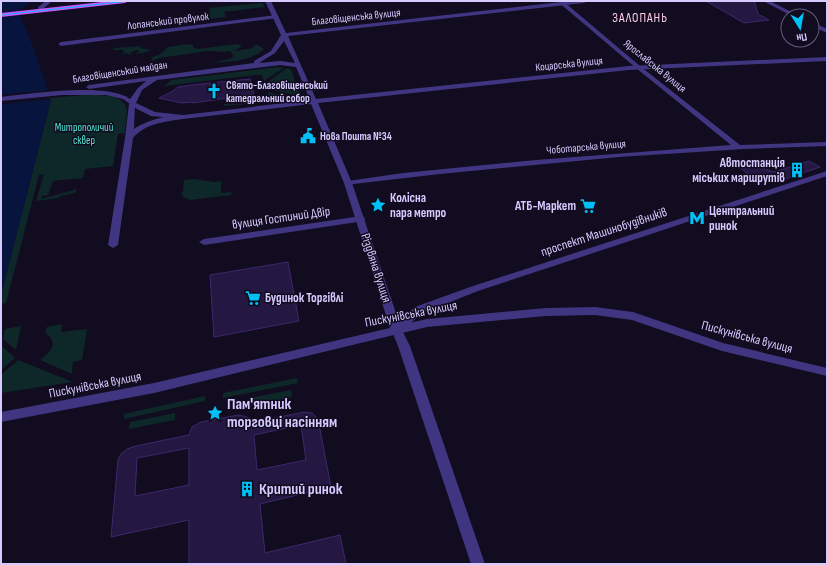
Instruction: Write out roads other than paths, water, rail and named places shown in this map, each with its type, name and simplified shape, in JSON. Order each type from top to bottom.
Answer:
[{"type":"main road","points":[[1,14],[125,1]]},
{"type":"street","points":[[40,10],[40,8],[49,1]]},
{"type":"street","name":"Різдвяна вулиця","points":[[268,1],[299,66],[348,183],[396,329],[404,346],[450,488],[478,564]]},
{"type":"street","name":"Благовіщенська вулиця","points":[[284,36],[562,2],[584,1]]},
{"type":"street","points":[[766,1],[780,8]]},
{"type":"street","name":"Ярославська вулиця","points":[[562,2],[638,67],[738,147]]},
{"type":"street","name":"Лопанський провулок","points":[[61,44],[276,17]]},
{"type":"street","points":[[237,67],[252,64],[266,58],[279,46],[284,36]]},
{"type":"street","name":"Коцарська вулиця","points":[[314,101],[638,67],[827,59]]},
{"type":"street","points":[[237,67],[280,63],[299,66]]},
{"type":"street","name":"Благовіщенський майдан","points":[[62,93],[165,76],[237,67]]},
{"type":"street","points":[[113,245],[129,138],[132,104],[141,87],[150,81],[165,76]]},
{"type":"street","points":[[1,99],[62,93]]},
{"type":"street","name":"Благовіщенський майдан","points":[[62,93],[106,93],[120,96],[132,104],[154,114],[183,117]]},
{"type":"street","name":"Благовіщенський майдан","points":[[129,138],[144,124],[154,121],[314,101]]},
{"type":"street","name":"Чоботарська вулиця","points":[[348,183],[405,175],[554,161],[738,147],[827,144]]},
{"type":"street","name":"проспект Машинобудівників","points":[[396,329],[419,310],[474,289],[827,173]]},
{"type":"street","name":"вулиця Гостиний Двір","points":[[204,242],[361,219]]},
{"type":"street","name":"Пискунівська вулиця","points":[[1,417],[154,388],[396,329],[454,319],[575,310],[614,312],[633,316],[722,347],[827,372]]},
{"type":"water","points":[[1,1],[32,1],[21,9],[19,13],[32,44],[48,90],[48,99],[51,100],[1,295]]},
{"type":"tram line","points":[[1,15],[129,1]]},
{"type":"place","name":"Свято-Благовіщенський катедральний собор","points":[[214,91]]},
{"type":"place","name":"Нова Пошта №34","points":[[308,136]]},
{"type":"place","name":"Автостанція міських маршрутів","points":[[797,170]]},
{"type":"place","name":"Колісна пара метро","points":[[378,205]]},
{"type":"place","name":"АТБ-Маркет","points":[[588,206]]},
{"type":"place","name":"Центральний ринок","points":[[697,218]]},
{"type":"place","name":"Будинок Торгівлі","points":[[253,298]]},
{"type":"place","name":"Пам'ятник торговці насінням","points":[[215,413]]},
{"type":"place","name":"Критий ринок","points":[[247,489]]},
{"type":"district","name":"ЗАЛОПАНЬ","points":[[640,18]]},
{"type":"park label","name":"Митрополичий сквер","points":[[84,133]]}]
